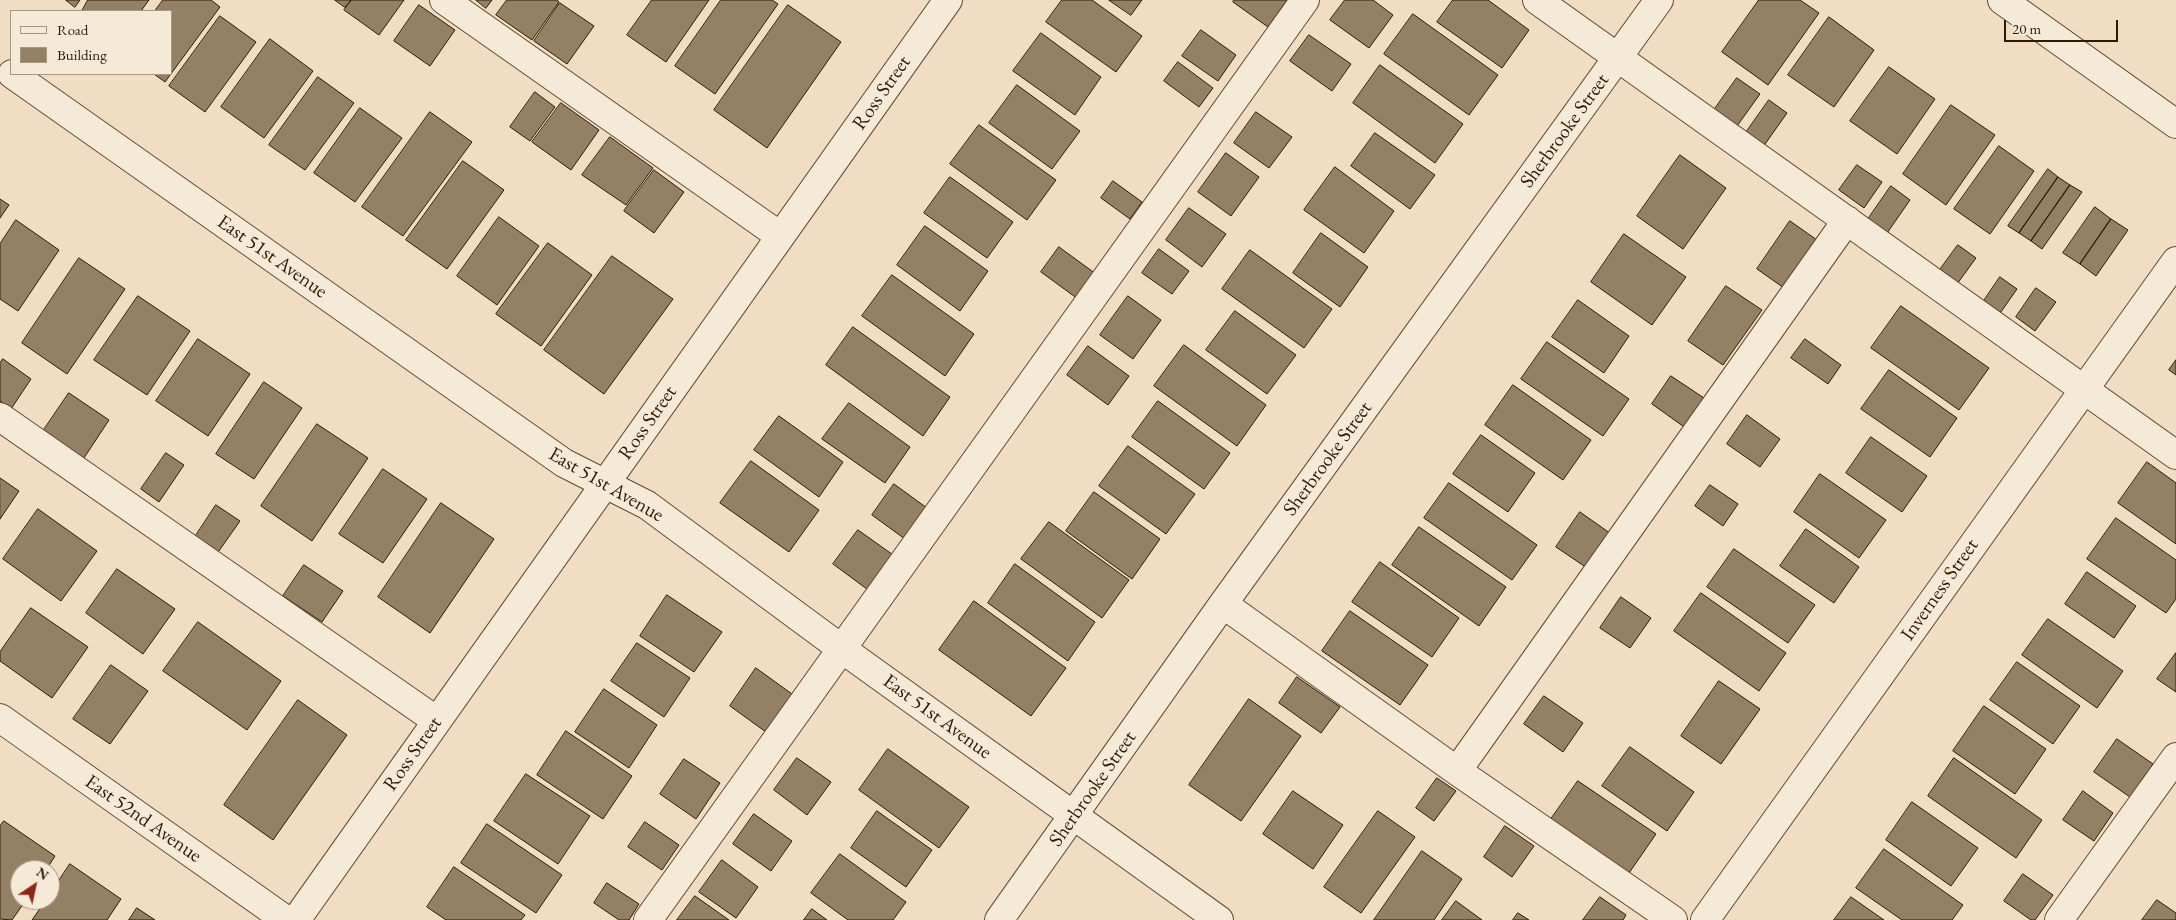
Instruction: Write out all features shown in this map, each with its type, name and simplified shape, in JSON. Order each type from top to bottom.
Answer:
[{"type":"street","points":[[444,0],[780,236]]},
{"type":"street","name":"Ross Street","points":[[296,920],[948,0]]},
{"type":"street","points":[[648,920],[1305,0]]},
{"type":"street","points":[[1538,0],[2176,454]]},
{"type":"street","name":"Sherbrooke Street","points":[[999,920],[1223,604],[1659,0]]},
{"type":"street","points":[[2002,0],[2176,124]]},
{"type":"street","name":"East 51st Avenue","points":[[15,75],[564,463],[647,505],[842,649],[1219,920]]},
{"type":"street","points":[[1457,771],[1847,220]]},
{"type":"street","name":"Inverness Street","points":[[1705,920],[2176,261]]},
{"type":"street","points":[[0,417],[437,721]]},
{"type":"street","points":[[1223,604],[1457,771],[1673,920]]},
{"type":"street","name":"East 52nd Avenue","points":[[0,718],[286,920]]},
{"type":"street","points":[[2058,920],[2176,758]]},
{"type":"building","points":[[66,0],[80,0],[75,7]]},
{"type":"building","points":[[88,0],[149,0],[142,10],[83,10]]},
{"type":"building","points":[[163,0],[211,0],[220,7],[172,73],[172,10],[156,10]]},
{"type":"building","points":[[335,0],[351,0],[345,7]]},
{"type":"building","points":[[352,0],[404,0],[379,35],[344,10]]},
{"type":"building","points":[[476,0],[492,0],[486,8]]},
{"type":"building","points":[[507,0],[557,0],[559,2],[532,40],[496,15]]},
{"type":"building","points":[[652,0],[709,0],[666,62],[627,35]]},
{"type":"building","points":[[721,0],[772,0],[778,4],[715,94],[675,66]]},
{"type":"building","points":[[1062,0],[1092,0],[1142,36],[1116,72],[1046,22]]},
{"type":"building","points":[[1109,0],[1142,0],[1131,15]]},
{"type":"building","points":[[1234,0],[1287,0],[1268,27],[1233,2]]},
{"type":"building","points":[[1345,0],[1373,0],[1393,15],[1369,48],[1330,20]]},
{"type":"building","points":[[1453,0],[1488,0],[1529,30],[1502,68],[1437,22]]},
{"type":"building","points":[[1759,0],[1800,0],[1819,13],[1768,85],[1722,52]]},
{"type":"building","points":[[560,3],[594,26],[567,64],[534,41]]},
{"type":"building","points":[[419,5],[455,30],[430,66],[394,41]]},
{"type":"building","points":[[788,5],[841,42],[767,148],[714,110]]},
{"type":"building","points":[[1413,14],[1498,75],[1469,115],[1384,54]]},
{"type":"building","points":[[220,16],[256,42],[205,112],[169,86]]},
{"type":"building","points":[[1829,17],[1874,50],[1834,107],[1788,75]]},
{"type":"building","points":[[1201,30],[1236,55],[1218,81],[1182,56]]},
{"type":"building","points":[[1041,33],[1101,77],[1075,115],[1013,71]]},
{"type":"building","points":[[1309,35],[1351,64],[1332,91],[1290,61]]},
{"type":"building","points":[[270,39],[313,71],[264,138],[221,107]]},
{"type":"building","points":[[1178,62],[1213,88],[1199,107],[1164,81]]},
{"type":"building","points":[[1380,65],[1463,124],[1435,163],[1353,103]]},
{"type":"building","points":[[1889,67],[1935,99],[1897,154],[1850,121]]},
{"type":"building","points":[[155,75],[170,75],[165,82]]},
{"type":"building","points":[[318,77],[354,103],[305,170],[269,145]]},
{"type":"building","points":[[1737,78],[1760,94],[1737,126],[1714,110]]},
{"type":"building","points":[[1017,85],[1080,131],[1052,169],[989,123]]},
{"type":"building","points":[[535,92],[555,107],[530,141],[510,127]]},
{"type":"building","points":[[1769,100],[1787,113],[1763,147],[1745,134]]},
{"type":"building","points":[[561,103],[599,130],[571,170],[532,142]]},
{"type":"building","points":[[1951,105],[1995,135],[1946,205],[1903,174]]},
{"type":"building","points":[[360,108],[402,138],[355,202],[314,173]]},
{"type":"building","points":[[430,112],[472,142],[403,236],[362,207]]},
{"type":"building","points":[[1256,112],[1292,137],[1269,168],[1234,143]]},
{"type":"building","points":[[979,125],[1056,180],[1027,220],[950,164]]},
{"type":"building","points":[[1375,133],[1435,175],[1410,209],[1351,166]]},
{"type":"building","points":[[610,137],[653,168],[626,205],[582,175]]},
{"type":"building","points":[[1999,146],[2034,171],[1990,234],[1954,209]]},
{"type":"building","points":[[1226,153],[1259,177],[1231,216],[1198,192]]},
{"type":"building","points":[[1680,155],[1726,188],[1683,249],[1637,216]]},
{"type":"building","points":[[463,161],[504,190],[447,269],[406,240]]},
{"type":"building","points":[[1857,165],[1882,182],[1864,208],[1839,190]]},
{"type":"building","points":[[1335,167],[1394,211],[1364,253],[1304,210]]},
{"type":"building","points":[[2048,169],[2058,177],[2019,233],[2008,226]]},
{"type":"building","points":[[654,170],[684,192],[654,233],[624,211]]},
{"type":"building","points":[[950,177],[1013,222],[987,258],[924,213]]},
{"type":"building","points":[[2058,177],[2070,185],[2031,241],[2019,233]]},
{"type":"building","points":[[1113,181],[1142,202],[1130,219],[1101,198]]},
{"type":"building","points":[[2070,185],[2082,192],[2042,249],[2031,241]]},
{"type":"building","points":[[1891,186],[1910,200],[1885,236],[1866,222]]},
{"type":"building","points":[[0,199],[9,205],[0,218]]},
{"type":"building","points":[[2095,207],[2111,219],[2080,264],[2063,253]]},
{"type":"building","points":[[1189,208],[1226,234],[1202,267],[1166,240]]},
{"type":"building","points":[[499,217],[539,246],[497,305],[457,276]]},
{"type":"building","points":[[2111,219],[2128,230],[2096,276],[2080,264]]},
{"type":"building","points":[[16,220],[59,250],[18,311],[0,299],[0,244]]},
{"type":"building","points":[[1790,221],[1817,240],[1784,288],[1757,269]]},
{"type":"building","points":[[925,226],[988,271],[960,311],[897,265]]},
{"type":"building","points":[[1321,233],[1368,267],[1340,307],[1293,273]]},
{"type":"building","points":[[1624,234],[1686,277],[1652,325],[1591,282]]},
{"type":"building","points":[[548,243],[592,275],[541,346],[496,314]]},
{"type":"building","points":[[1958,245],[1976,258],[1957,284],[1939,271]]},
{"type":"building","points":[[1059,247],[1096,274],[1078,299],[1041,272]]},
{"type":"building","points":[[1159,249],[1189,271],[1172,294],[1142,273]]},
{"type":"building","points":[[1250,250],[1332,309],[1304,348],[1222,289]]},
{"type":"building","points":[[612,256],[673,299],[604,394],[544,350]]},
{"type":"building","points":[[79,258],[125,289],[67,374],[22,343]]},
{"type":"building","points":[[892,275],[974,334],[945,376],[862,316]]},
{"type":"building","points":[[2000,277],[2017,289],[1996,319],[1979,308]]},
{"type":"building","points":[[1726,286],[1762,310],[1723,365],[1688,341]]},
{"type":"building","points":[[2036,288],[2056,302],[2035,331],[2016,317]]},
{"type":"building","points":[[138,296],[190,331],[147,395],[94,360]]},
{"type":"building","points":[[1128,296],[1161,320],[1133,359],[1100,335]]},
{"type":"building","points":[[1578,300],[1629,336],[1604,373],[1552,337]]},
{"type":"building","points":[[1901,306],[1989,368],[1959,410],[1871,348]]},
{"type":"building","points":[[1235,311],[1296,355],[1267,394],[1206,350]]},
{"type":"building","points":[[853,327],[950,397],[923,436],[826,365]]},
{"type":"building","points":[[198,339],[250,374],[208,436],[156,401]]},
{"type":"building","points":[[1805,339],[1841,365],[1828,384],[1791,358]]},
{"type":"building","points":[[1547,342],[1629,399],[1603,436],[1521,379]]},
{"type":"building","points":[[1184,345],[1266,405],[1237,446],[1154,386]]},
{"type":"building","points":[[1088,346],[1129,376],[1108,405],[1067,375]]},
{"type":"building","points":[[3,359],[31,379],[11,409],[0,401],[0,363]]},
{"type":"building","points":[[2176,360],[2176,375],[2169,370]]},
{"type":"building","points":[[1889,370],[1957,418],[1930,457],[1861,409]]},
{"type":"building","points":[[1671,376],[1707,400],[1687,429],[1652,404]]},
{"type":"building","points":[[264,382],[302,408],[254,479],[216,454]]},
{"type":"building","points":[[1513,385],[1591,440],[1563,480],[1485,425]]},
{"type":"building","points":[[69,393],[109,420],[82,461],[41,434]]},
{"type":"building","points":[[1158,401],[1230,453],[1204,489],[1132,437]]},
{"type":"building","points":[[849,403],[910,447],[885,483],[822,439]]},
{"type":"building","points":[[1747,415],[1780,439],[1760,467],[1727,444]]},
{"type":"building","points":[[779,416],[843,462],[819,497],[754,450]]},
{"type":"building","points":[[317,424],[368,458],[312,541],[261,506]]},
{"type":"building","points":[[1481,435],[1535,473],[1508,512],[1453,474]]},
{"type":"building","points":[[1871,437],[1927,476],[1902,512],[1846,473]]},
{"type":"building","points":[[1128,446],[1195,494],[1166,534],[1099,486]]},
{"type":"building","points":[[166,453],[184,465],[159,502],[141,489]]},
{"type":"building","points":[[751,461],[819,510],[789,552],[720,503]]},
{"type":"building","points":[[2147,462],[2176,483],[2176,544],[2118,503]]},
{"type":"building","points":[[383,469],[427,499],[383,563],[339,534]]},
{"type":"building","points":[[1820,474],[1886,520],[1859,558],[1794,512]]},
{"type":"building","points":[[0,478],[19,491],[0,519]]},
{"type":"building","points":[[1449,483],[1537,545],[1512,580],[1424,518]]},
{"type":"building","points":[[894,484],[927,508],[905,539],[872,515]]},
{"type":"building","points":[[1710,485],[1738,504],[1723,526],[1695,506]]},
{"type":"building","points":[[1094,492],[1160,539],[1132,579],[1066,531]]},
{"type":"building","points":[[441,503],[494,539],[430,633],[378,597]]},
{"type":"building","points":[[216,505],[240,521],[216,555],[193,540]]},
{"type":"building","points":[[38,509],[97,551],[61,601],[3,559]]},
{"type":"building","points":[[1580,512],[1614,536],[1590,570],[1556,547]]},
{"type":"building","points":[[2116,518],[2176,560],[2176,599],[2166,613],[2087,559]]},
{"type":"building","points":[[1049,522],[1129,580],[1102,618],[1021,559]]},
{"type":"building","points":[[1419,527],[1506,587],[1479,626],[1392,565]]},
{"type":"building","points":[[1806,529],[1859,567],[1834,603],[1780,566]]},
{"type":"building","points":[[858,530],[896,557],[871,592],[833,564]]},
{"type":"building","points":[[1734,549],[1815,605],[1788,643],[1707,587]]},
{"type":"building","points":[[1380,562],[1459,618],[1432,657],[1352,602]]},
{"type":"building","points":[[1015,564],[1095,622],[1068,661],[988,603]]},
{"type":"building","points":[[304,565],[343,591],[322,622],[283,596]]},
{"type":"building","points":[[117,569],[175,609],[143,654],[86,613]]},
{"type":"building","points":[[2087,572],[2136,606],[2114,638],[2065,604]]},
{"type":"building","points":[[1701,593],[1786,653],[1759,691],[1674,631]]},
{"type":"building","points":[[667,595],[722,632],[694,672],[640,636]]},
{"type":"building","points":[[1621,597],[1651,618],[1630,648],[1600,628]]},
{"type":"building","points":[[974,601],[1066,668],[1031,716],[939,650]]},
{"type":"building","points":[[31,608],[88,647],[52,698],[0,661],[0,652]]},
{"type":"building","points":[[1350,611],[1428,665],[1400,705],[1322,651]]},
{"type":"building","points":[[2048,619],[2123,671],[2097,708],[2022,655]]},
{"type":"building","points":[[198,622],[281,681],[247,730],[163,671]]},
{"type":"building","points":[[637,643],[690,678],[664,717],[611,681]]},
{"type":"building","points":[[2176,653],[2176,692],[2157,679]]},
{"type":"building","points":[[2017,662],[2080,706],[2053,744],[1990,700]]},
{"type":"building","points":[[111,665],[148,691],[110,744],[73,719]]},
{"type":"building","points":[[756,668],[792,694],[766,732],[730,706]]},
{"type":"building","points":[[1297,677],[1340,707],[1321,733],[1279,703]]},
{"type":"building","points":[[1719,681],[1760,709],[1721,764],[1681,736]]},
{"type":"building","points":[[604,689],[657,725],[629,768],[575,732]]},
{"type":"building","points":[[1544,696],[1583,723],[1563,752],[1524,724]]},
{"type":"building","points":[[1249,699],[1301,736],[1241,821],[1189,785]]},
{"type":"building","points":[[298,700],[347,735],[273,840],[224,805]]},
{"type":"building","points":[[1984,706],[2046,749],[2015,794],[1953,751]]},
{"type":"building","points":[[566,731],[632,776],[603,819],[537,775]]},
{"type":"building","points":[[2117,739],[2153,764],[2130,797],[2094,772]]},
{"type":"building","points":[[1630,747],[1694,792],[1667,831],[1602,786]]},
{"type":"building","points":[[888,749],[969,807],[939,848],[859,790]]},
{"type":"building","points":[[797,758],[831,782],[807,815],[774,790]]},
{"type":"building","points":[[1954,758],[2042,820],[2016,858],[1928,796]]},
{"type":"building","points":[[684,759],[720,783],[696,819],[660,794]]},
{"type":"building","points":[[526,774],[590,816],[558,864],[494,821]]},
{"type":"building","points":[[1437,778],[1456,791],[1434,821],[1416,808]]},
{"type":"building","points":[[1578,781],[1656,834],[1629,873],[1551,819]]},
{"type":"building","points":[[1293,791],[1343,825],[1313,869],[1263,834]]},
{"type":"building","points":[[2083,791],[2113,813],[2094,841],[2063,820]]},
{"type":"building","points":[[1912,802],[1978,848],[1951,886],[1886,840]]},
{"type":"building","points":[[877,811],[932,850],[906,887],[851,848]]},
{"type":"building","points":[[1378,811],[1415,837],[1361,913],[1324,887]]},
{"type":"building","points":[[754,814],[792,841],[771,871],[733,844]]},
{"type":"building","points":[[4,821],[55,856],[52,860],[10,860],[10,910],[19,910],[12,920],[0,919],[0,826]]},
{"type":"building","points":[[645,822],[679,845],[662,870],[628,847]]},
{"type":"building","points":[[487,824],[562,875],[536,913],[461,863]]},
{"type":"building","points":[[1505,826],[1534,846],[1512,877],[1484,857]]},
{"type":"building","points":[[1884,849],[1963,905],[1952,920],[1902,920],[1856,888]]},
{"type":"building","points":[[1422,851],[1462,879],[1434,920],[1374,920]]},
{"type":"building","points":[[840,854],[906,902],[893,920],[848,920],[811,893]]},
{"type":"building","points":[[722,860],[758,887],[736,918],[699,892]]},
{"type":"building","points":[[70,864],[121,899],[107,920],[32,920],[39,910],[60,910],[60,879]]},
{"type":"building","points":[[454,867],[525,915],[521,920],[446,920],[427,907]]},
{"type":"building","points":[[2023,874],[2053,895],[2035,920],[2031,920],[2004,901]]},
{"type":"building","points":[[607,883],[639,904],[629,920],[619,920],[594,903]]},
{"type":"building","points":[[695,896],[729,920],[677,920]]},
{"type":"building","points":[[1600,897],[1626,915],[1623,920],[1583,920]]},
{"type":"building","points":[[1851,897],[1884,920],[1834,920]]},
{"type":"building","points":[[2157,900],[2176,913],[2176,920],[2142,920]]},
{"type":"building","points":[[1456,901],[1482,920],[1442,920]]},
{"type":"building","points":[[137,908],[155,920],[129,920]]},
{"type":"building","points":[[812,909],[827,920],[804,920]]},
{"type":"building","points":[[1518,913],[1529,920],[1513,920]]}]
